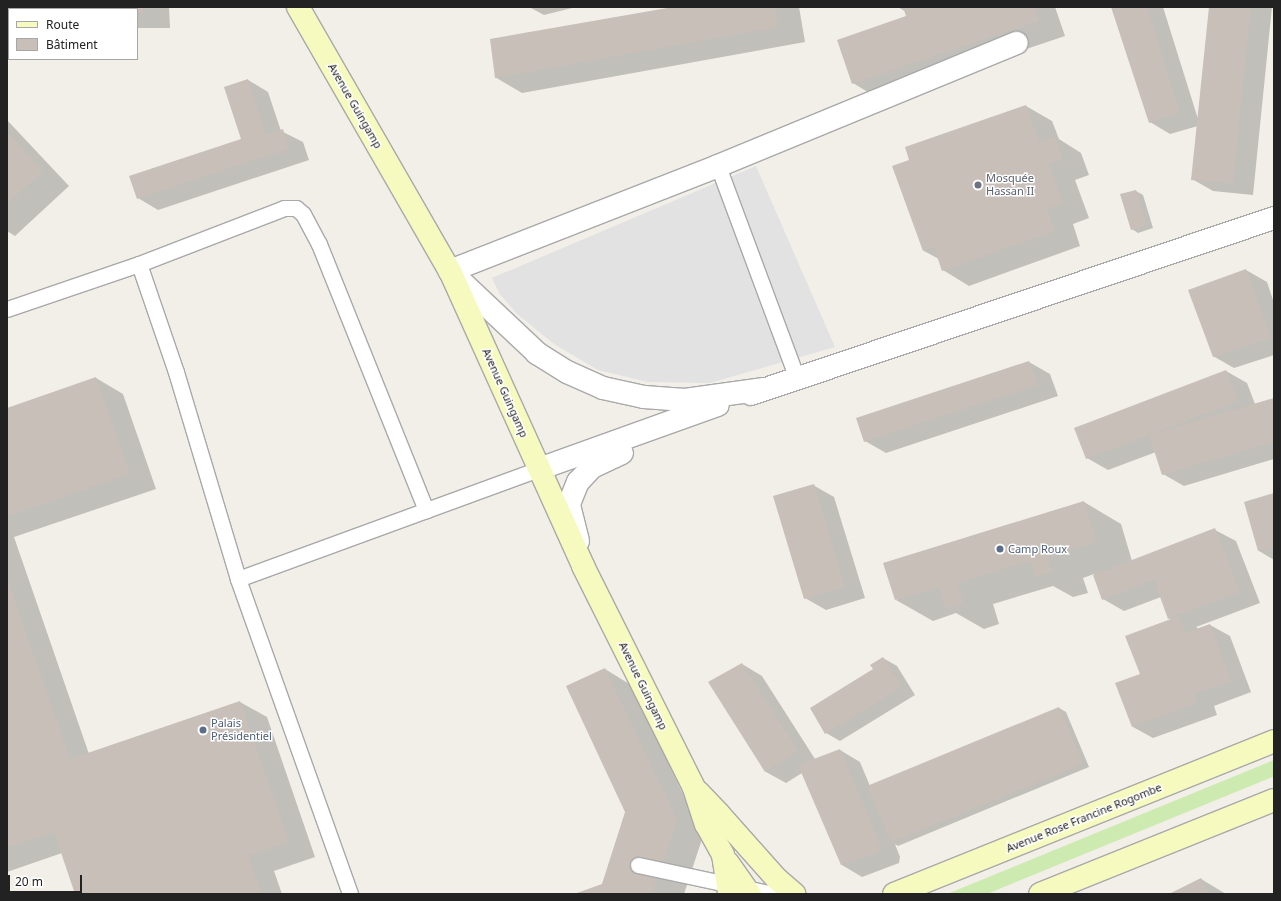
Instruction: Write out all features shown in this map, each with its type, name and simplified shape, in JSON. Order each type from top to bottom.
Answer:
[{"type":"street","name":"Avenue Guingamp","points":[[298,7],[450,271],[583,566],[694,788]]},
{"type":"street","points":[[764,389],[685,400],[644,397],[604,388],[567,372],[537,353],[450,271],[718,166],[1017,43]]},
{"type":"street","points":[[539,469],[764,389],[1078,285],[1274,218]]},
{"type":"street","points":[[583,566],[569,504],[578,482],[592,466],[633,448],[725,413],[764,389]]},
{"type":"street","name":"Avenue Rose Francine Rogombe","points":[[894,894],[1274,741]]},
{"type":"street","points":[[694,788],[706,824],[723,855],[738,891]]},
{"type":"street","points":[[694,788],[777,879],[794,894]]},
{"type":"street","points":[[1040,894],[1274,800]]},
{"type":"lane","points":[[718,166],[797,378]]},
{"type":"lane","points":[[7,309],[139,264],[284,208],[296,208],[303,214],[319,244],[426,510]]},
{"type":"lane","points":[[139,264],[176,372],[238,579],[350,894]]},
{"type":"lane","points":[[238,579],[539,469]]},
{"type":"lane","points":[[638,865],[738,891],[773,894]]},
{"type":"green space","points":[[1274,760],[1274,776],[1270,778],[987,894],[947,894]]},
{"type":"shaded area","points":[[756,166],[835,347],[710,383],[648,382],[598,370],[554,344],[517,314],[499,293],[492,278]]},
{"type":"building","points":[[143,7],[143,13],[138,13],[138,8],[102,8]]},
{"type":"building","points":[[673,7],[775,7],[778,27],[495,78],[490,39]]},
{"type":"building","points":[[903,7],[1035,7],[1039,21],[852,84],[837,40],[906,16]]},
{"type":"building","points":[[1111,7],[1147,7],[1180,113],[1149,123]]},
{"type":"building","points":[[1209,7],[1251,7],[1233,184],[1191,180]]},
{"type":"building","points":[[248,79],[266,135],[283,129],[289,149],[137,199],[129,176],[241,139],[224,87]]},
{"type":"building","name":"Mosquée Hassan II","points":[[1026,105],[1039,142],[1055,136],[1063,160],[1049,164],[1063,203],[1047,209],[1055,231],[942,271],[934,247],[923,251],[892,166],[909,160],[905,147]]},
{"type":"building","points":[[7,132],[43,171],[7,204]]},
{"type":"building","points":[[1136,190],[1147,225],[1131,230],[1120,194]]},
{"type":"building","points":[[1246,269],[1271,338],[1213,357],[1188,290]]},
{"type":"building","points":[[1029,361],[1038,385],[864,442],[856,418]]},
{"type":"building","points":[[1226,370],[1238,401],[1086,459],[1074,428]]},
{"type":"building","points":[[96,377],[130,474],[7,516],[7,408]]},
{"type":"building","points":[[1274,398],[1274,442],[1162,475],[1149,435]]},
{"type":"building","points":[[814,484],[845,587],[804,599],[773,496]]},
{"type":"building","points":[[1274,493],[1274,547],[1258,551],[1244,502]]},
{"type":"building","name":"Camp Roux","points":[[1084,501],[1097,542],[1047,557],[1052,572],[1036,577],[1031,561],[957,583],[963,603],[946,609],[939,587],[895,600],[883,563]]},
{"type":"building","points":[[1215,528],[1240,592],[1168,619],[1154,580],[1102,600],[1093,575]]},
{"type":"building","name":"Palais Présidentiel","points":[[7,578],[70,759],[240,701],[289,842],[248,856],[262,894],[75,894],[54,832],[7,848]]},
{"type":"building","points":[[1179,616],[1185,633],[1210,624],[1231,681],[1194,694],[1197,703],[1132,727],[1115,683],[1140,674],[1125,636]]},
{"type":"building","points":[[883,657],[902,687],[825,734],[810,708],[873,669],[870,665]]},
{"type":"building","points":[[742,663],[798,751],[765,772],[708,682]]},
{"type":"building","points":[[605,668],[677,820],[652,894],[574,894],[602,884],[625,812],[566,686]]},
{"type":"building","points":[[1059,707],[1083,764],[891,842],[867,786]]},
{"type":"building","points":[[840,749],[880,844],[879,852],[841,865],[798,765]]},
{"type":"building","points":[[1201,878],[1209,894],[1169,894]]},
{"type":"place","name":"Mosquée Hassan II","points":[[978,185]]},
{"type":"place","name":"Camp Roux","points":[[1000,549]]},
{"type":"place","name":"Palais Présidentiel","points":[[203,730]]}]
